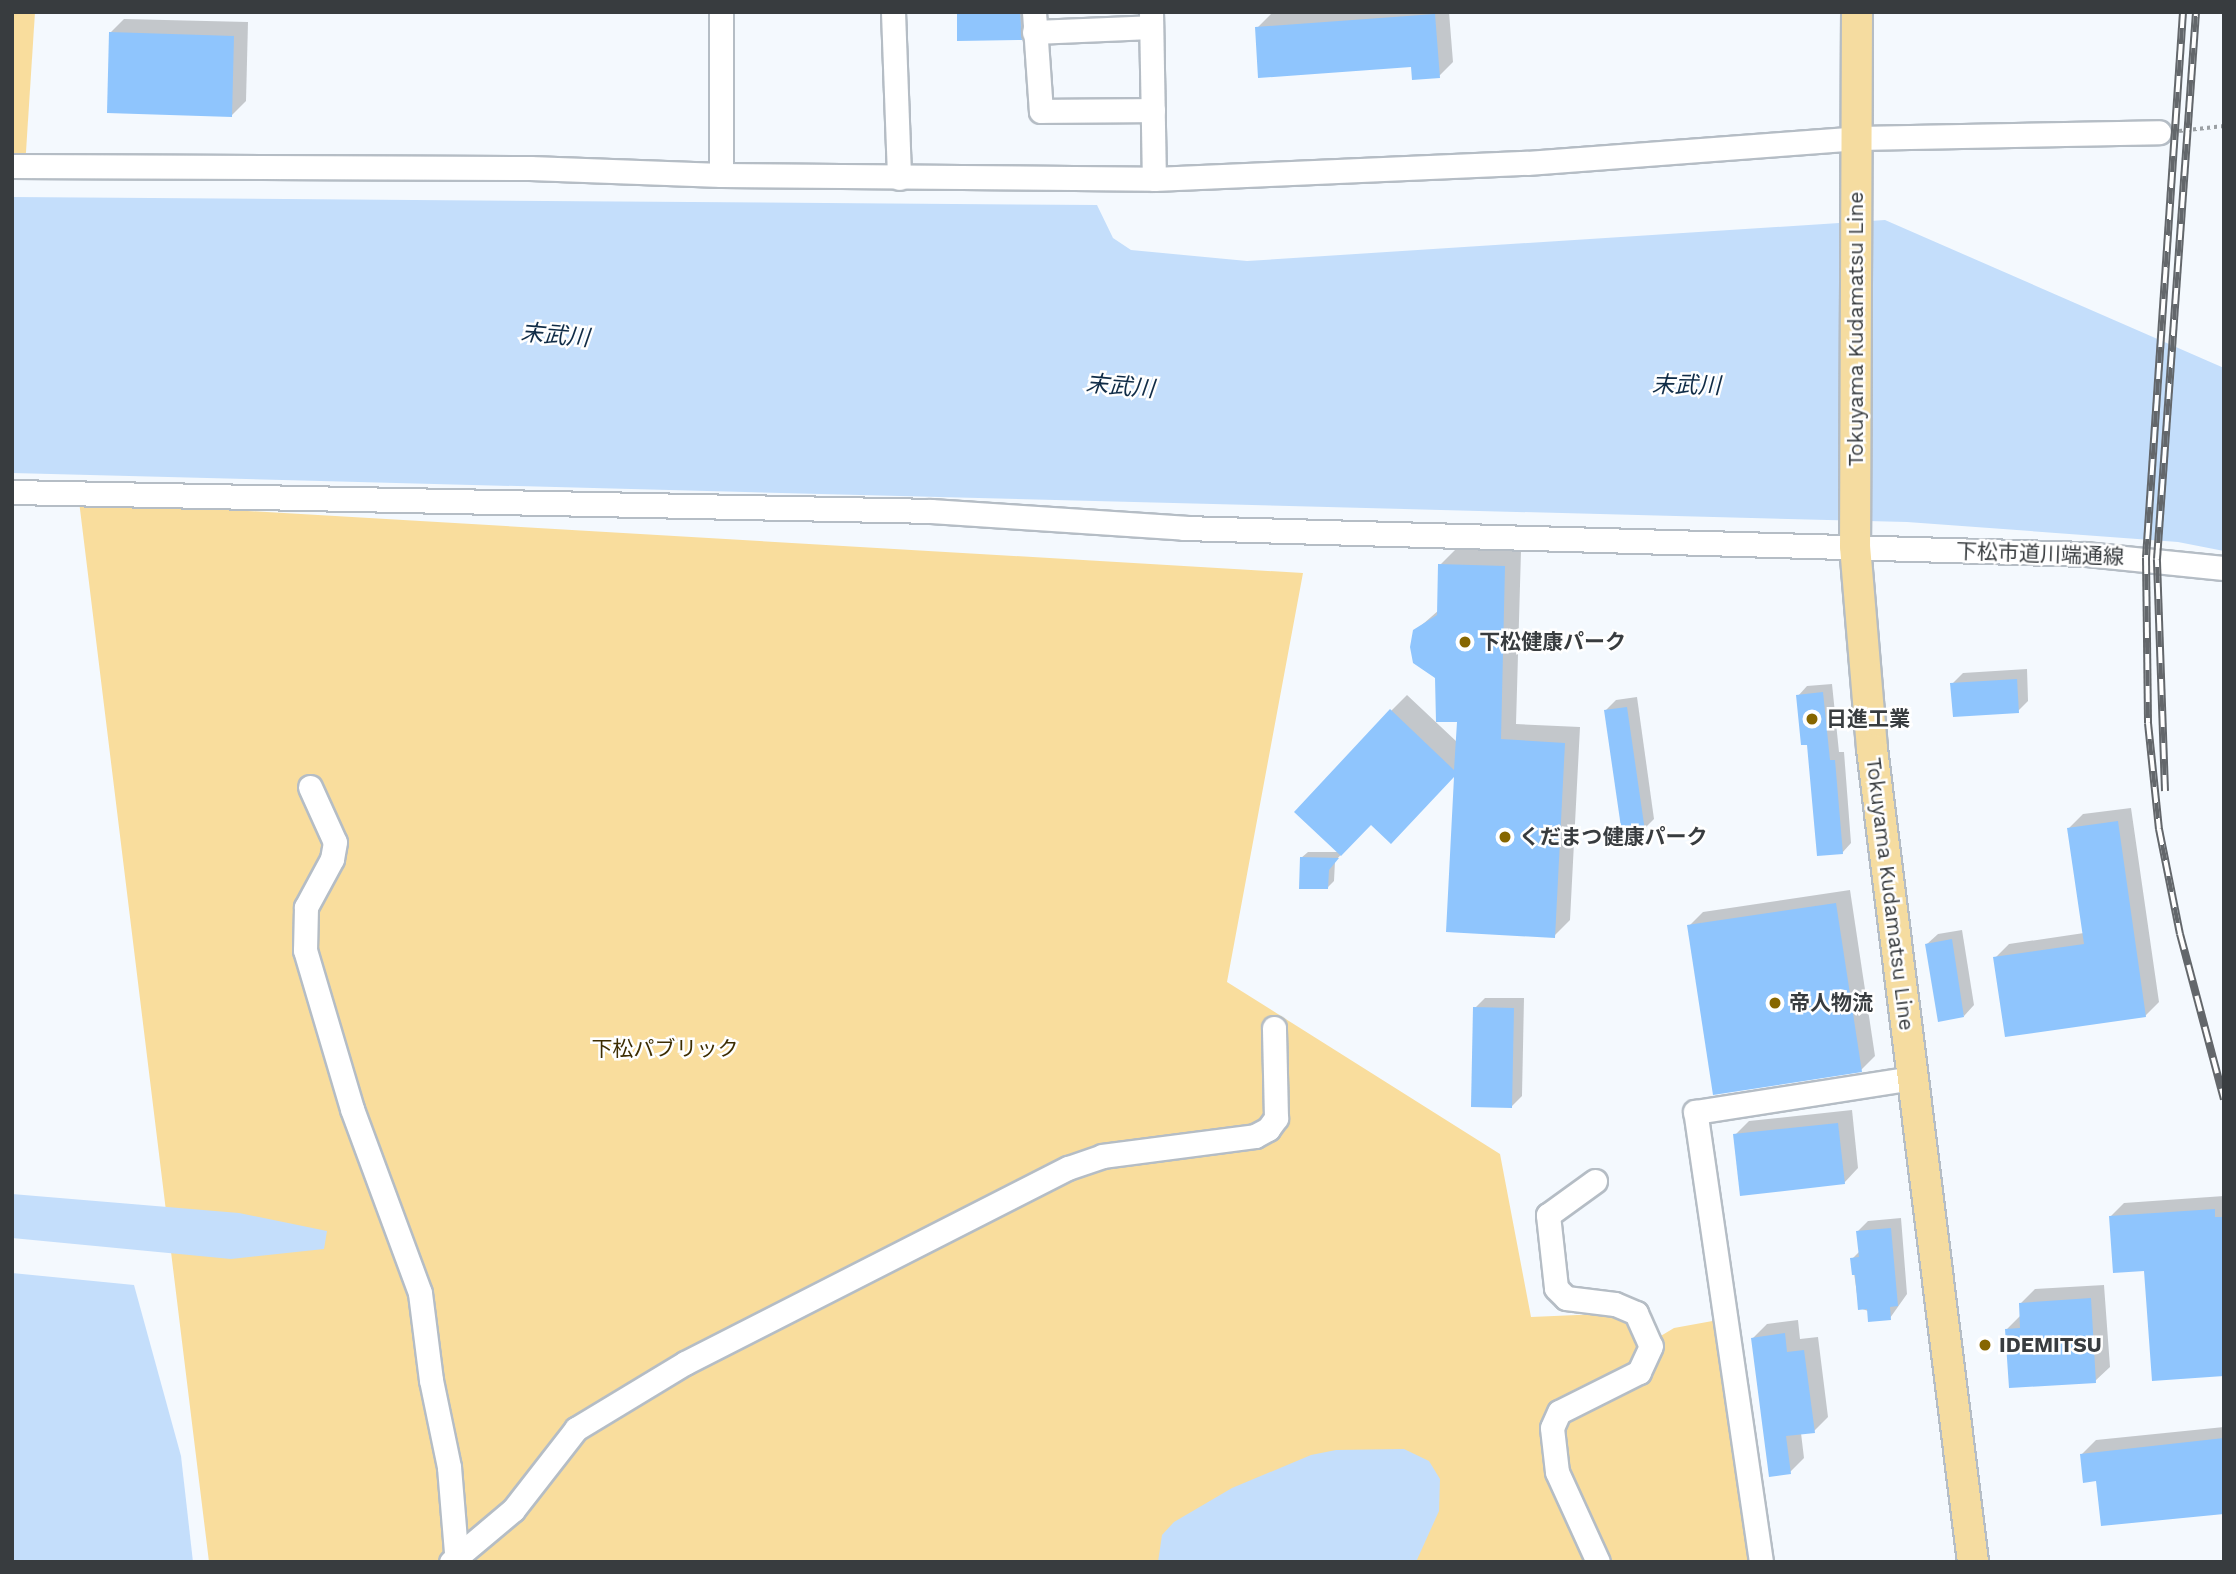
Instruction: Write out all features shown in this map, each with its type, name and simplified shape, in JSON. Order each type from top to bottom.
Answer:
[{"type":"main road","name":"Tokuyama Kudamatsu Line","points":[[1857,12],[1855,536],[1872,749],[1973,1562]]},
{"type":"street","points":[[721,12],[721,175]]},
{"type":"street","points":[[894,12],[899,178]]},
{"type":"street","points":[[1153,110],[1041,111],[1034,22],[1151,19],[1153,110],[1154,179]]},
{"type":"street","points":[[12,166],[530,168],[721,175],[1154,179],[1527,163],[1858,138],[2159,132]]},
{"type":"street","name":"下松市道川端通線","points":[[12,492],[673,503],[931,511],[1184,528],[1855,536],[2098,554],[2224,568]]},
{"type":"street","points":[[310,787],[335,842],[332,859],[306,907],[306,950],[352,1109],[420,1293],[431,1380],[449,1467],[454,1558]]},
{"type":"street","points":[[454,1558],[513,1510],[576,1429],[685,1363],[803,1300],[1068,1168],[1102,1156],[1255,1136],[1268,1129],[1276,1118],[1274,1028]]},
{"type":"street","points":[[1761,1562],[1695,1112],[1913,1078]]},
{"type":"street","points":[[1595,1181],[1548,1215],[1556,1288],[1566,1298],[1615,1304],[1636,1313],[1651,1346],[1639,1372],[1559,1412],[1552,1428],[1557,1472],[1598,1562]]},
{"type":"path","points":[[2159,132],[2224,126]]},
{"type":"green space","points":[[12,12],[35,12],[25,167],[12,167]]},
{"type":"green space","name":"下松パブリック","points":[[79,501],[1303,573],[1227,982],[1500,1154],[1531,1317],[1623,1313],[1649,1343],[1674,1328],[1718,1320],[1749,1562],[209,1562]]},
{"type":"water","name":"末武川","points":[[12,197],[1097,205],[1113,238],[1131,250],[1247,261],[1885,220],[2224,368],[2224,551],[2178,542],[1907,522],[12,473]]},
{"type":"water","points":[[12,1194],[239,1213],[327,1231],[324,1249],[231,1259],[12,1238]]},
{"type":"water","points":[[12,1273],[134,1285],[181,1456],[193,1562],[12,1562]]},
{"type":"water","points":[[1404,1449],[1429,1461],[1440,1479],[1439,1511],[1416,1562],[1158,1562],[1162,1535],[1174,1522],[1232,1488],[1311,1455],[1336,1450]]},
{"type":"building","points":[[957,12],[1020,12],[1022,40],[957,41]]},
{"type":"building","points":[[1435,14],[1440,78],[1412,80],[1411,67],[1258,78],[1255,27]]},
{"type":"building","points":[[109,32],[234,36],[232,117],[107,113]]},
{"type":"building","points":[[1438,564],[1505,566],[1501,739],[1565,743],[1555,938],[1446,932],[1454,777],[1391,844],[1371,825],[1341,856],[1294,812],[1390,709],[1454,770],[1457,722],[1436,722],[1435,678],[1413,663],[1410,647],[1413,630],[1437,615]]},
{"type":"building","points":[[2017,679],[2019,713],[1953,717],[1950,683]]},
{"type":"building","points":[[1823,692],[1830,760],[1835,760],[1843,854],[1817,856],[1807,745],[1801,745],[1796,695]]},
{"type":"building","points":[[1627,707],[1645,831],[1622,834],[1604,710]]},
{"type":"building","points":[[2118,821],[2146,1017],[2005,1037],[1993,957],[2084,944],[2067,828]]},
{"type":"building","points":[[1300,857],[1339,858],[1329,870],[1328,889],[1299,889]]},
{"type":"building","name":"帝人物流","points":[[1836,903],[1862,1072],[1713,1095],[1687,925]]},
{"type":"building","points":[[1952,939],[1964,1017],[1938,1022],[1925,944]]},
{"type":"building","points":[[1473,1007],[1514,1008],[1512,1108],[1471,1107]]},
{"type":"building","points":[[1838,1123],[1845,1184],[1740,1196],[1733,1134]]},
{"type":"building","points":[[2215,1209],[2215,1217],[2224,1217],[2224,1376],[2152,1381],[2144,1271],[2113,1273],[2109,1216]]},
{"type":"building","points":[[1891,1228],[1898,1306],[1890,1307],[1891,1320],[1868,1322],[1867,1309],[1858,1310],[1855,1275],[1852,1275],[1850,1258],[1859,1257],[1856,1231]]},
{"type":"building","points":[[2091,1298],[2096,1383],[2009,1388],[2005,1329],[2020,1328],[2019,1303]]},
{"type":"building","points":[[1785,1333],[1787,1352],[1804,1350],[1815,1433],[1786,1436],[1791,1474],[1769,1477],[1751,1338]]},
{"type":"building","points":[[2224,1438],[2224,1514],[2101,1526],[2096,1481],[2083,1483],[2080,1454]]},
{"type":"railway","points":[[2183,12],[2146,558],[2148,723],[2159,829],[2180,934],[2224,1099]]},
{"type":"railway","points":[[2165,791],[2157,559],[2196,12]]},
{"type":"place","name":"下松健康パーク","points":[[1465,642]]},
{"type":"place","name":"日進工業","points":[[1812,719]]},
{"type":"place","name":"くだまつ健康パーク","points":[[1505,837]]},
{"type":"place","name":"帝人物流","points":[[1775,1003]]},
{"type":"place","name":"IDEMITSU","points":[[1985,1345]]}]
